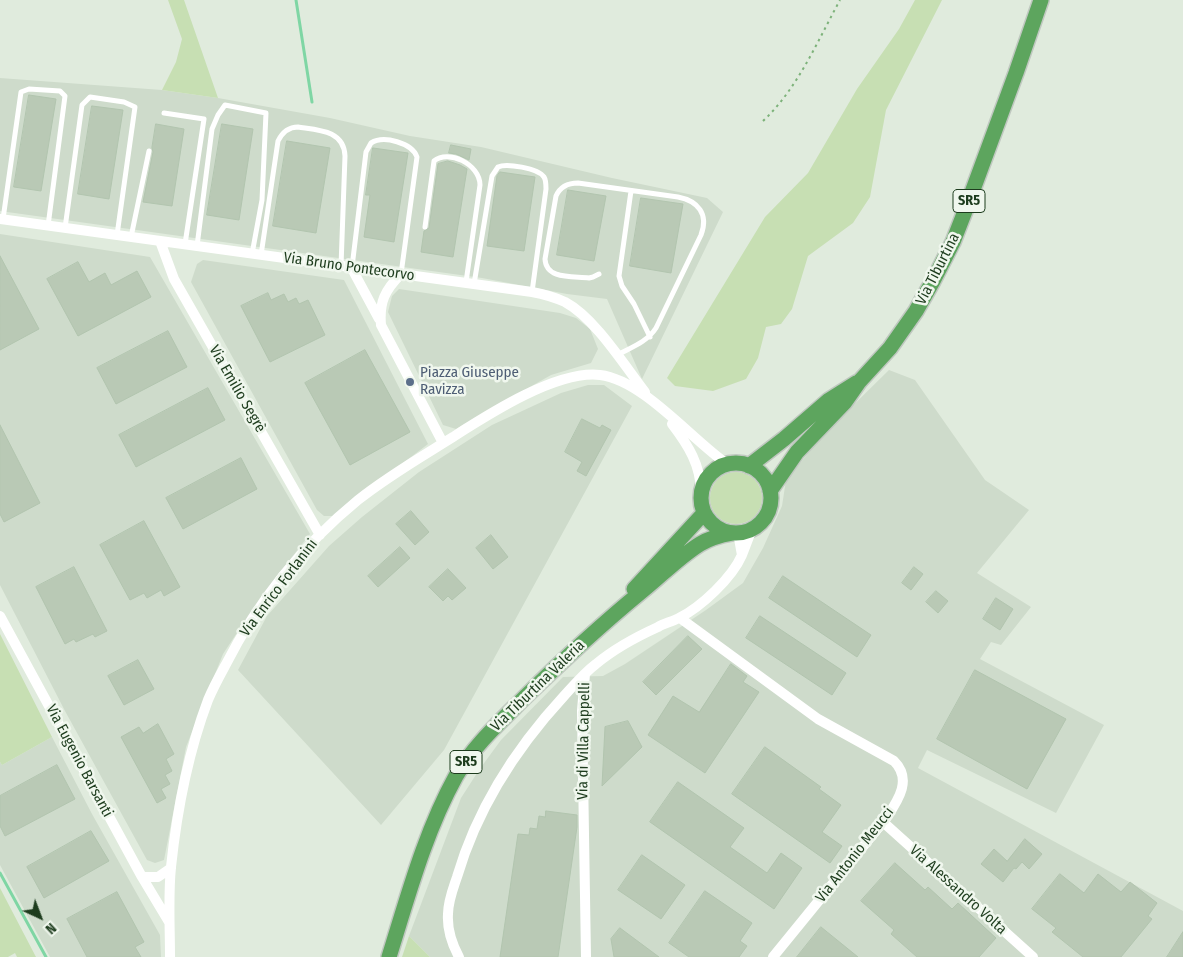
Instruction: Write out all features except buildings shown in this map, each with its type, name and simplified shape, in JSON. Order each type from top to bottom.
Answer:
[{"type":"main road","name":"Via Tiburtina","points":[[741,532],[761,522],[768,513],[771,502],[770,491],[792,457],[845,402],[859,382],[879,362],[909,321],[946,257],[986,156],[1041,0]]},
{"type":"main road","name":"Via Tiburtina","points":[[749,466],[834,396],[859,382]]},
{"type":"main road","points":[[741,532],[724,531],[716,526],[704,513],[701,493],[704,483],[710,474],[727,464],[738,463],[749,466],[759,471],[766,480],[770,491]]},
{"type":"main road","name":"Via Tiburtina Valeria","points":[[615,614],[646,575],[704,513]]},
{"type":"main road","name":"Via Tiburtina Valeria","points":[[389,957],[424,848],[444,800],[465,763],[495,727],[615,614],[689,552],[708,540],[741,532]]},
{"type":"street","name":"Via Bruno Pontecorvo","points":[[1,219],[470,283],[551,296],[572,306],[596,328],[678,432],[695,459],[701,479],[701,493]]},
{"type":"street","name":"Via Emilio Segrè","points":[[160,241],[174,279],[320,535]]},
{"type":"street","points":[[348,267],[443,443]]},
{"type":"street","points":[[381,325],[380,310],[385,293],[401,274]]},
{"type":"street","name":"Via Enrico Forlanini","points":[[170,957],[171,868],[183,787],[194,741],[209,698],[230,656],[254,616],[294,563],[320,535],[369,491],[479,420],[510,403],[559,381],[583,375],[601,375],[620,380],[653,402]]},
{"type":"street","name":"Via Bruno Pontecorvo","points":[[653,402],[727,464]]},
{"type":"street","points":[[586,673],[597,663],[628,643],[658,626],[680,618],[720,585],[733,570],[742,555],[741,532]]},
{"type":"street","points":[[741,532],[742,555]]},
{"type":"street","name":"Via Eugenio Barsanti","points":[[0,616],[142,877],[170,923]]},
{"type":"street","name":"Via Antonio Meucci","points":[[680,618],[818,719],[894,761],[900,766],[903,774],[900,796],[883,822],[773,957]]},
{"type":"street","name":"Via di Villa Cappelli","points":[[460,957],[451,937],[448,912],[456,878],[473,831],[487,803],[516,756],[549,714],[586,673]]},
{"type":"street","name":"Via di Villa Cappelli","points":[[586,673],[582,710],[586,957]]},
{"type":"street","name":"Via Alessandro Volta","points":[[883,822],[1033,957]]},
{"type":"street","points":[[142,877],[158,877],[171,868]]},
{"type":"lane","points":[[1,219],[21,92],[29,88],[60,91],[65,96],[48,226]]},
{"type":"lane","points":[[65,228],[82,105],[90,98],[124,102],[135,107],[117,235]]},
{"type":"lane","points":[[197,246],[212,129],[225,105],[266,113],[262,200],[256,254]]},
{"type":"lane","points":[[164,113],[204,119],[185,244]]},
{"type":"lane","points":[[256,254],[278,141],[287,130],[298,127],[332,134],[338,138],[344,148],[348,267]]},
{"type":"lane","points":[[348,267],[366,152],[372,143],[381,140],[406,144],[414,150],[417,157],[401,274]]},
{"type":"lane","points":[[131,237],[149,151]]},
{"type":"lane","points":[[424,227],[434,161],[443,157],[459,160],[472,166],[478,173],[480,185],[470,283]]},
{"type":"lane","points":[[470,283],[493,172],[500,166],[506,165],[533,170],[542,174],[546,180],[532,292]]},
{"type":"lane","points":[[599,274],[589,278],[557,274],[550,272],[546,267],[545,259],[556,196],[561,188],[573,183],[684,198],[697,205],[704,216],[701,235],[656,328],[643,342],[616,355]]},
{"type":"lane","points":[[631,191],[619,276],[622,286],[634,304],[650,336]]},
{"type":"path","points":[[762,121],[777,107],[800,74],[840,0]]},
{"type":"shaded area","points":[[0,78],[162,90],[330,118],[410,136],[481,147],[707,198],[723,212],[642,379],[607,299],[567,294],[482,278],[0,211]]},
{"type":"shaded area","points":[[0,234],[150,257],[310,534],[260,598],[223,654],[186,747],[164,860],[155,863],[147,860],[65,711],[0,585]]},
{"type":"shaded area","points":[[203,260],[344,280],[428,444],[334,516],[324,516],[317,510],[191,282],[197,264]]},
{"type":"shaded area","points":[[399,289],[560,313],[576,318],[590,329],[598,349],[591,363],[551,375],[456,429],[443,425],[388,312],[392,296]]},
{"type":"shaded area","points":[[889,370],[915,380],[985,480],[1029,510],[977,573],[1031,607],[1001,645],[991,642],[980,659],[1104,725],[1056,813],[927,750],[918,768],[1183,911],[1183,957],[430,957],[409,936],[461,798],[501,740],[563,677],[603,676],[625,664],[743,583],[763,548],[782,506],[786,480],[825,433]]},
{"type":"shaded area","points":[[588,385],[604,385],[632,406],[444,750],[381,825],[238,670],[267,616],[329,546],[362,517],[419,472],[492,425],[561,393]]},
{"type":"shaded area","points":[[52,737],[92,814],[160,935],[161,957],[50,957],[0,865],[0,762],[2,765]]},
{"type":"green space","points":[[168,0],[184,0],[218,98],[162,90],[176,62],[182,39]]},
{"type":"green space","points":[[915,0],[942,0],[886,110],[870,197],[853,223],[808,256],[792,309],[781,324],[766,327],[758,358],[746,379],[713,391],[675,386],[667,378],[765,217],[808,173],[857,89],[899,29]]},
{"type":"green space","points":[[736,472],[746,474],[754,480],[760,488],[762,498],[760,508],[754,516],[746,522],[736,524],[726,522],[718,516],[712,508],[710,498],[712,488],[718,480],[726,474]]},
{"type":"green space","points":[[0,634],[52,737],[2,765],[0,762]]},
{"type":"green space","points":[[0,888],[36,957],[17,957],[15,953],[8,957],[0,957]]},
{"type":"green space","points":[[409,936],[430,957],[402,957]]},
{"type":"waterway","points":[[296,0],[312,102]]},
{"type":"waterway","points":[[0,873],[46,957]]},
{"type":"place","name":"Piazza Giuseppe Ravizza","points":[[410,382]]}]
